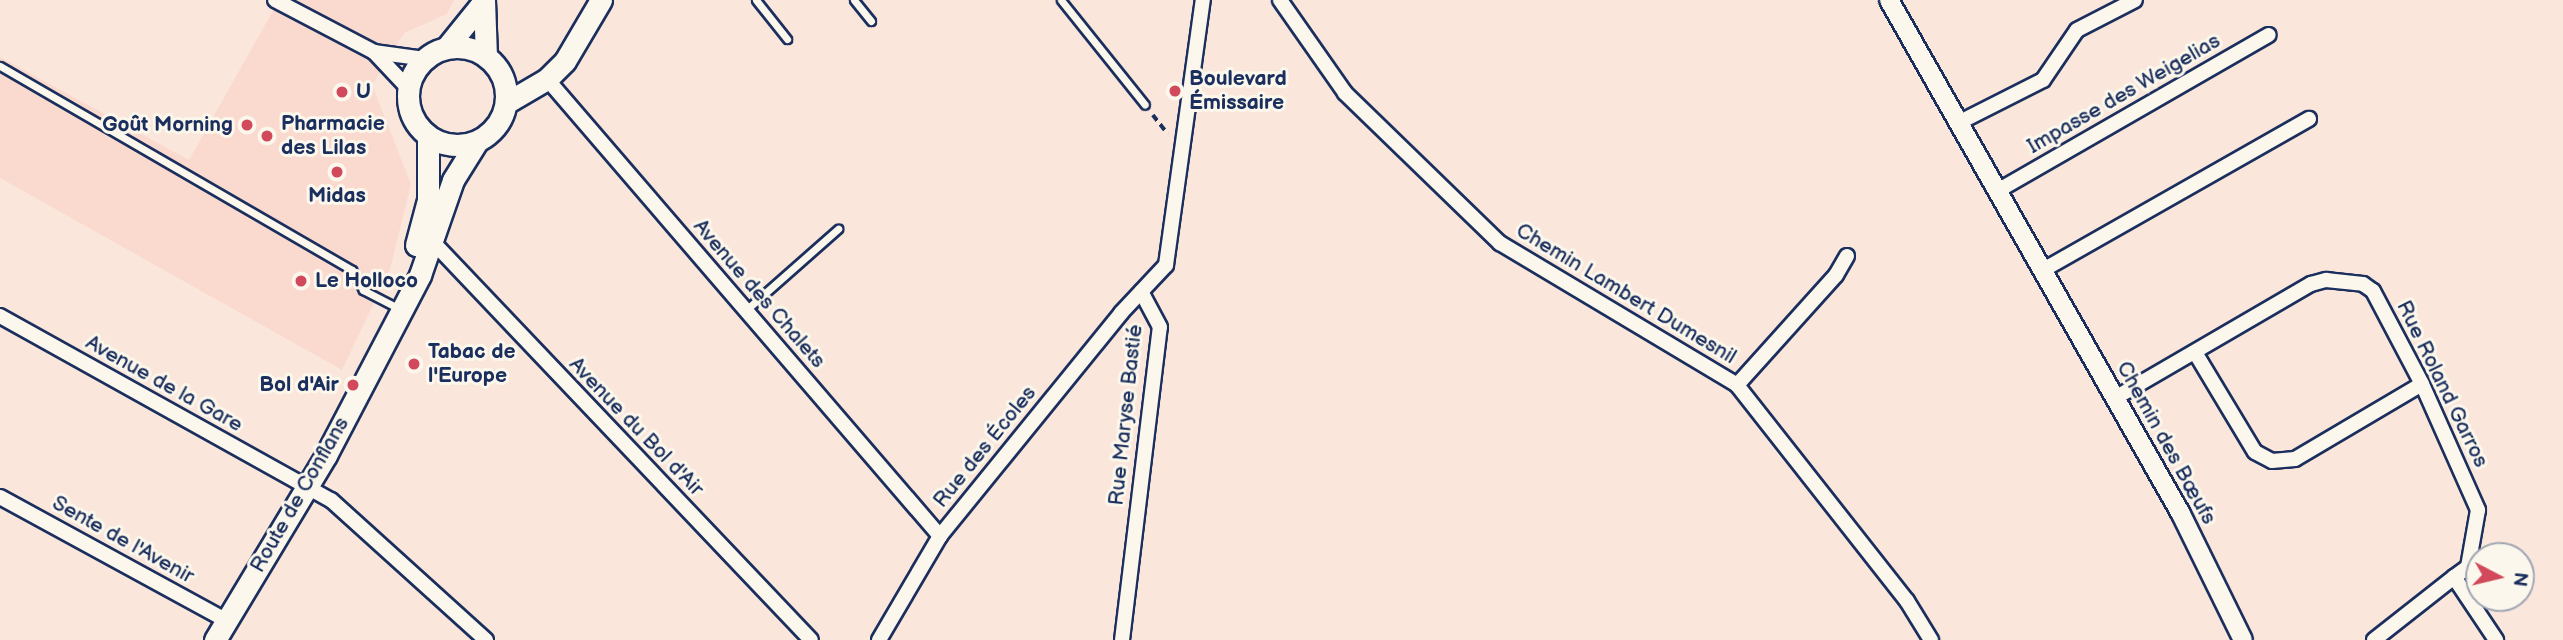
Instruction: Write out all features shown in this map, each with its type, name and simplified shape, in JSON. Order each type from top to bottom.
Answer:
[{"type":"main road","points":[[506,103],[547,79],[565,61],[601,0]]},
{"type":"main road","points":[[446,48],[474,50],[486,56],[503,76],[506,103],[496,127],[476,143],[460,146],[428,137],[411,115],[408,88],[425,59],[446,48],[484,1]]},
{"type":"main road","points":[[484,1],[486,56]]},
{"type":"main road","name":"Route de Conflans","points":[[400,310],[428,200],[428,137]]},
{"type":"main road","name":"Route de Conflans","points":[[215,640],[307,487],[400,310],[432,241],[453,180],[476,143]]},
{"type":"street","points":[[275,0],[374,52],[408,88]]},
{"type":"street","points":[[1141,292],[1166,265],[1203,0]]},
{"type":"street","name":"Chemin Lambert Dumesnil","points":[[1280,0],[1345,93],[1500,243],[1737,385],[1908,601],[1931,640]]},
{"type":"street","name":"Chemin des Bœufs","points":[[1889,0],[2181,514],[2243,640]]},
{"type":"street","points":[[1960,122],[2043,80],[2077,30],[2135,0]]},
{"type":"street","name":"Impasse des Weigelias","points":[[1999,190],[2269,35]]},
{"type":"street","points":[[374,52],[425,59]]},
{"type":"street","name":"Avenue des Chalets","points":[[547,79],[940,536]]},
{"type":"street","points":[[2043,270],[2309,119]]},
{"type":"street","name":"Avenue du Bol d'Air","points":[[432,241],[811,640]]},
{"type":"street","points":[[1737,385],[1836,275],[1847,256]]},
{"type":"street","name":"Rue Roland Garros","points":[[2115,398],[2196,354],[2311,284],[2353,281],[2373,291],[2422,384],[2478,510],[2468,566],[2454,577]]},
{"type":"street","name":"Rue des Écoles","points":[[879,640],[940,536],[1141,292]]},
{"type":"street","name":"Rue Maryse Bastié","points":[[1122,640],[1160,327],[1141,292]]},
{"type":"street","name":"Avenue de la Gare","points":[[0,316],[342,509],[486,640]]},
{"type":"street","points":[[2196,354],[2255,452],[2272,461],[2295,459],[2422,384]]},
{"type":"street","name":"Sente de l'Avenir","points":[[0,497],[226,620]]},
{"type":"street","points":[[2374,640],[2454,577],[2496,640]]},
{"type":"lane","points":[[756,0],[787,39]]},
{"type":"lane","points":[[855,0],[870,21]]},
{"type":"lane","points":[[1061,0],[1145,105]]},
{"type":"lane","points":[[0,66],[352,270],[363,290],[400,310]]},
{"type":"lane","points":[[746,310],[838,229]]},
{"type":"path","points":[[1145,105],[1182,152]]},
{"type":"shaded area","points":[[279,0],[454,0],[447,14],[404,33],[372,85],[411,184],[390,269],[342,370],[0,178],[0,57],[189,160]]},
{"type":"place","name":"Boulevard Émissaire","points":[[1175,91]]},
{"type":"place","name":"U","points":[[342,92]]},
{"type":"place","name":"Goût Morning","points":[[247,125]]},
{"type":"place","name":"Pharmacie des Lilas","points":[[267,136]]},
{"type":"place","name":"Midas","points":[[337,172]]},
{"type":"place","name":"Le Holloco","points":[[301,281]]},
{"type":"place","name":"Tabac de l'Europe","points":[[414,364]]},
{"type":"place","name":"Bol d'Air","points":[[353,385]]}]
